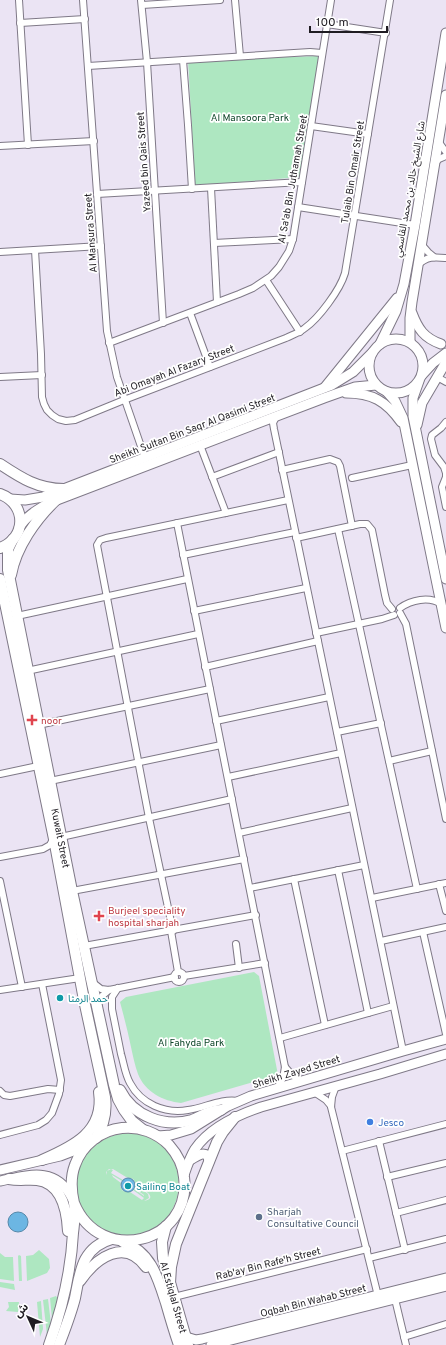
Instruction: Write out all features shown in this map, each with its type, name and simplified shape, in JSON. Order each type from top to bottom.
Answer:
[{"type":"main road","name":"شارع الشيخ خالد بن محمد القاسمي","points":[[380,344],[396,311],[404,284],[446,33]]},
{"type":"main road","name":"شارع الشيخ خالد بن محمد القاسمي","points":[[412,344],[411,310],[434,164],[446,99]]},
{"type":"main road","points":[[323,389],[393,304],[404,284]]},
{"type":"main road","points":[[411,310],[416,324],[422,333],[430,340],[443,343]]},
{"type":"main road","points":[[443,343],[430,346],[412,344],[398,338],[385,340],[372,353],[369,360],[369,374],[376,385],[387,392],[396,401],[400,409],[446,628]]},
{"type":"main road","points":[[412,344],[422,356],[423,369],[413,398],[412,416],[446,579]]},
{"type":"main road","name":"Sheikh Sultan Bin Saqr Al Qasimi Street","points":[[3,495],[34,499],[145,458],[323,389],[354,372],[372,353]]},
{"type":"main road","points":[[387,392],[399,393],[410,390],[433,363],[446,353]]},
{"type":"main road","points":[[433,363],[444,365]]},
{"type":"main road","points":[[416,434],[418,417],[422,403],[444,365]]},
{"type":"main road","name":"Sheikh Sultan Bin Saqr Al Qasimi Street","points":[[19,528],[24,520],[31,514],[56,500],[339,392],[362,386],[376,385]]},
{"type":"main road","points":[[339,392],[364,394],[379,400],[391,409],[404,426]]},
{"type":"main road","points":[[413,398],[417,402],[422,403]]},
{"type":"main road","points":[[0,464],[36,485],[64,489]]},
{"type":"main road","points":[[3,495],[15,505],[19,512],[19,528]]},
{"type":"main road","points":[[5,580],[30,532],[47,509],[56,500]]},
{"type":"main road","name":"Kuwait Street","points":[[19,528],[8,549],[5,580],[38,766],[44,795],[72,891],[96,1008],[116,1093],[128,1116],[142,1129]]},
{"type":"main road","points":[[427,533],[429,531],[434,532],[440,548]]},
{"type":"main road","points":[[0,548],[14,539]]},
{"type":"main road","name":"Kuwait Street","points":[[5,580],[17,616],[50,780],[56,812],[57,856],[106,1107],[103,1123],[96,1138]]},
{"type":"main road","points":[[44,795],[46,792],[49,793],[52,806],[56,812]]},
{"type":"main road","points":[[84,1000],[93,1018],[99,1018]]},
{"type":"main road","name":"Sheikh Zayed Street","points":[[158,1136],[171,1135],[191,1129],[221,1110],[239,1101],[277,1088],[446,1039]]},
{"type":"main road","points":[[184,1175],[195,1149],[209,1134],[222,1124],[235,1117],[261,1107],[446,1054]]},
{"type":"main road","points":[[110,1069],[128,1103],[142,1114],[154,1120],[180,1122],[193,1119],[211,1111],[221,1110]]},
{"type":"main road","points":[[42,1160],[72,1146],[90,1130],[96,1120],[99,1108],[98,1084],[100,1072]]},
{"type":"main road","points":[[380,1074],[392,1078]]},
{"type":"main road","points":[[170,1283],[172,1260],[176,1244],[220,1136],[235,1117]]},
{"type":"main road","points":[[5,1180],[36,1174],[51,1177],[64,1186],[73,1201],[80,1216],[89,1226],[100,1234],[117,1240],[134,1241],[157,1233],[166,1226],[175,1215],[182,1202],[184,1175],[181,1164],[176,1155],[166,1143],[158,1136],[142,1129],[114,1129],[96,1138],[86,1146],[77,1160],[73,1170],[71,1187],[73,1201],[73,1238],[69,1272],[60,1312],[49,1345]]},
{"type":"main road","points":[[0,1170],[64,1154],[86,1146]]},
{"type":"main road","points":[[189,1161],[202,1154],[207,1155],[209,1162]]},
{"type":"main road","points":[[5,1180],[42,1181],[52,1186],[59,1194],[65,1208],[68,1222],[69,1272]]},
{"type":"main road","name":"Al Estiqlal Street","points":[[166,1226],[163,1236],[162,1253],[187,1341]]},
{"type":"main road","points":[[59,1345],[72,1309],[81,1268],[90,1252],[100,1244],[117,1240]]},
{"type":"main road","name":"Al Estiqlal Street","points":[[117,1240],[132,1245],[146,1256],[156,1273],[178,1345]]},
{"type":"main road","points":[[77,1286],[88,1270],[96,1262],[112,1253],[121,1252],[133,1255],[142,1262],[162,1292]]},
{"type":"main road","name":"Oqbah Bin Wahab Street","points":[[187,1341],[192,1339],[199,1340],[446,1278]]},
{"type":"main road","name":"Oqbah Bin Wahab Street","points":[[211,1345],[229,1343],[252,1335],[446,1286]]},
{"type":"main road","points":[[252,1335],[251,1331],[261,1328],[264,1323]]},
{"type":"street","points":[[19,0],[28,144]]},
{"type":"street","name":"Al Mansura Street","points":[[84,0],[106,320],[109,343],[124,400],[145,458]]},
{"type":"street","points":[[142,2],[220,0]]},
{"type":"street","points":[[235,0],[240,56]]},
{"type":"street","name":"Al Sa'ab Bin Juthamah Street","points":[[109,343],[246,291],[266,280],[283,262],[293,239],[331,0]]},
{"type":"street","name":"Tulaib Bin Omair Street","points":[[300,332],[315,319],[341,284],[345,274],[386,33],[390,0]]},
{"type":"street","name":"Yazeed bin Qais Street","points":[[142,2],[163,323]]},
{"type":"street","points":[[20,23],[85,19]]},
{"type":"street","points":[[327,24],[386,33]]},
{"type":"street","points":[[88,66],[322,52]]},
{"type":"street","points":[[182,60],[192,189]]},
{"type":"street","points":[[311,126],[368,134]]},
{"type":"street","points":[[0,146],[94,141]]},
{"type":"street","points":[[438,141],[446,152]]},
{"type":"street","points":[[434,164],[439,159],[446,156]]},
{"type":"street","points":[[97,194],[302,182]]},
{"type":"street","points":[[211,188],[217,302]]},
{"type":"street","points":[[298,207],[415,225]]},
{"type":"street","points":[[214,243],[293,239]]},
{"type":"street","points":[[421,244],[425,250],[434,256],[446,258]]},
{"type":"street","points":[[0,252],[101,246]]},
{"type":"street","points":[[0,377],[42,375],[34,250]]},
{"type":"street","points":[[418,265],[425,259],[434,256]]},
{"type":"street","points":[[266,280],[300,332]]},
{"type":"street","points":[[190,313],[210,367]]},
{"type":"street","name":"Abi Omayah Al Fazary Street","points":[[42,375],[42,397],[47,410],[54,417],[66,421],[75,420],[300,332]]},
{"type":"street","points":[[437,377],[446,382]]},
{"type":"street","points":[[276,417],[273,423],[295,535],[403,1051]]},
{"type":"street","points":[[265,420],[274,429]]},
{"type":"street","points":[[446,422],[434,433],[432,437],[435,455],[444,467],[446,473],[442,487],[446,507]]},
{"type":"street","points":[[200,446],[226,513]]},
{"type":"street","points":[[212,477],[279,452]]},
{"type":"street","points":[[282,470],[330,459],[338,462],[352,526]]},
{"type":"street","points":[[352,478],[412,465]]},
{"type":"street","points":[[265,963],[184,976],[184,979],[179,981],[176,980],[172,931],[97,548],[98,542],[106,538],[288,500]]},
{"type":"street","points":[[183,555],[338,529],[364,523],[370,526],[372,530],[387,603],[393,612],[398,616],[400,611],[412,601],[426,599],[433,600],[441,604]]},
{"type":"street","points":[[176,524],[280,1038],[285,1067],[283,1078],[277,1088]]},
{"type":"street","points":[[338,529],[417,888]]},
{"type":"street","points":[[17,616],[187,579]]},
{"type":"street","points":[[194,611],[306,588]]},
{"type":"street","points":[[426,599],[432,596],[438,588]]},
{"type":"street","points":[[400,611],[406,624],[446,819]]},
{"type":"street","points":[[316,633],[382,619],[393,612]]},
{"type":"street","points":[[27,671],[198,634]]},
{"type":"street","points":[[205,667],[318,641]]},
{"type":"street","points":[[38,725],[210,689]]},
{"type":"street","points":[[216,721],[330,697]]},
{"type":"street","points":[[337,732],[381,723]]},
{"type":"street","points":[[50,780],[221,745]]},
{"type":"street","points":[[389,761],[432,751]]},
{"type":"street","points":[[228,777],[341,753]]},
{"type":"street","points":[[0,774],[38,766]]},
{"type":"street","points":[[0,857],[43,849],[57,838],[232,799]]},
{"type":"street","points":[[239,833],[352,808]]},
{"type":"street","points":[[43,849],[57,856]]},
{"type":"street","points":[[72,891],[244,859]]},
{"type":"street","points":[[250,888],[364,865]]},
{"type":"street","points":[[338,870],[368,1013]]},
{"type":"street","points":[[294,879],[325,1025]]},
{"type":"street","points":[[0,881],[22,987]]},
{"type":"street","points":[[372,898],[446,883]]},
{"type":"street","points":[[439,884],[446,911]]},
{"type":"street","points":[[84,946],[256,916]]},
{"type":"street","points":[[381,941],[446,928]]},
{"type":"street","points":[[423,932],[446,1034]]},
{"type":"street","points":[[236,944],[240,968]]},
{"type":"street","points":[[91,981],[97,987],[109,990],[176,975]]},
{"type":"street","points":[[0,990],[80,978]]},
{"type":"street","points":[[0,1135],[38,1125],[46,1120],[52,1113],[60,1090],[61,1080],[42,984]]},
{"type":"street","points":[[118,988],[112,997],[112,1008],[126,1075],[132,1087],[140,1096],[155,1107],[175,1111],[188,1110],[225,1100],[239,1101]]},
{"type":"street","points":[[96,1008],[100,1000],[109,990]]},
{"type":"street","points":[[280,1038],[393,1006]]},
{"type":"street","points":[[285,1067],[292,1075],[301,1081]]},
{"type":"street","points":[[336,1086],[332,1097],[331,1107],[378,1296]]},
{"type":"street","points":[[0,1091],[4,1095],[10,1096],[48,1089],[60,1090]]},
{"type":"street","points":[[314,1092],[323,1097],[331,1107]]},
{"type":"street","points":[[342,1151],[446,1124]]},
{"type":"street","points":[[379,1142],[404,1250]]},
{"type":"street","points":[[387,1177],[446,1163]]},
{"type":"street","points":[[396,1213],[446,1200]]},
{"type":"street","points":[[369,1258],[446,1240]]},
{"type":"street","name":"Rab'ay Bin Rafe'h Street","points":[[174,1297],[367,1249]]},
{"type":"street","points":[[395,1299],[406,1345]]},
{"type":"street","points":[[404,1337],[446,1324]]},
{"type":"green space","name":"Al Mansoora Park","points":[[319,56],[300,177],[195,186],[188,60]]},
{"type":"green space","name":"Al Fahyda Park","points":[[254,972],[259,976],[278,1075],[181,1103],[161,1098],[150,1091],[141,1080],[137,1071],[120,1002],[126,997]]},
{"type":"green space","points":[[131,1133],[153,1140],[168,1153],[177,1169],[179,1188],[174,1206],[164,1221],[147,1232],[125,1235],[106,1231],[97,1225],[84,1212],[78,1198],[76,1182],[80,1167],[87,1154],[99,1143],[113,1136]],"holes":[[[111,1169],[113,1169],[126,1177],[133,1179],[136,1184],[148,1192],[150,1195],[149,1200],[144,1201],[149,1198],[148,1194],[135,1184],[134,1188],[144,1196],[134,1189],[133,1190],[144,1198],[142,1200],[130,1192],[123,1191],[120,1186],[121,1183],[112,1175],[122,1181],[123,1180],[111,1173],[113,1170]]]},
{"type":"green space","points":[[39,1250],[49,1259],[50,1268],[47,1273],[27,1281],[26,1256],[33,1255]]},
{"type":"green space","points":[[0,1253],[5,1257],[13,1257],[14,1281],[0,1279]]},
{"type":"green space","points":[[19,1255],[21,1256],[22,1281],[19,1281]]},
{"type":"green space","points":[[0,1282],[14,1284],[15,1290],[0,1287]]},
{"type":"green space","points":[[56,1296],[58,1299],[52,1319],[50,1298]]},
{"type":"green space","points":[[48,1299],[51,1324],[47,1335],[43,1300]]},
{"type":"green space","points":[[41,1301],[43,1329],[40,1337],[37,1302]]},
{"type":"green space","points":[[8,1302],[19,1302],[18,1312],[6,1311],[9,1307]]},
{"type":"water","points":[[128,1178],[133,1180],[135,1185],[133,1190],[128,1192],[123,1190],[121,1185],[123,1180]]},
{"type":"water","points":[[18,1212],[25,1215],[28,1222],[25,1229],[18,1232],[11,1229],[8,1222],[11,1215]]},
{"type":"place","name":"noor","points":[[32,720]]},
{"type":"place","name":"Burjeel speciality hospital sharjah","points":[[99,916]]},
{"type":"place","name":"حمد الرمثا","points":[[60,998]]},
{"type":"place","name":"Jesco","points":[[370,1122]]},
{"type":"place","name":"Sailing Boat","points":[[128,1186]]},
{"type":"place","name":"Sharjah Consultative Council","points":[[259,1217]]}]
